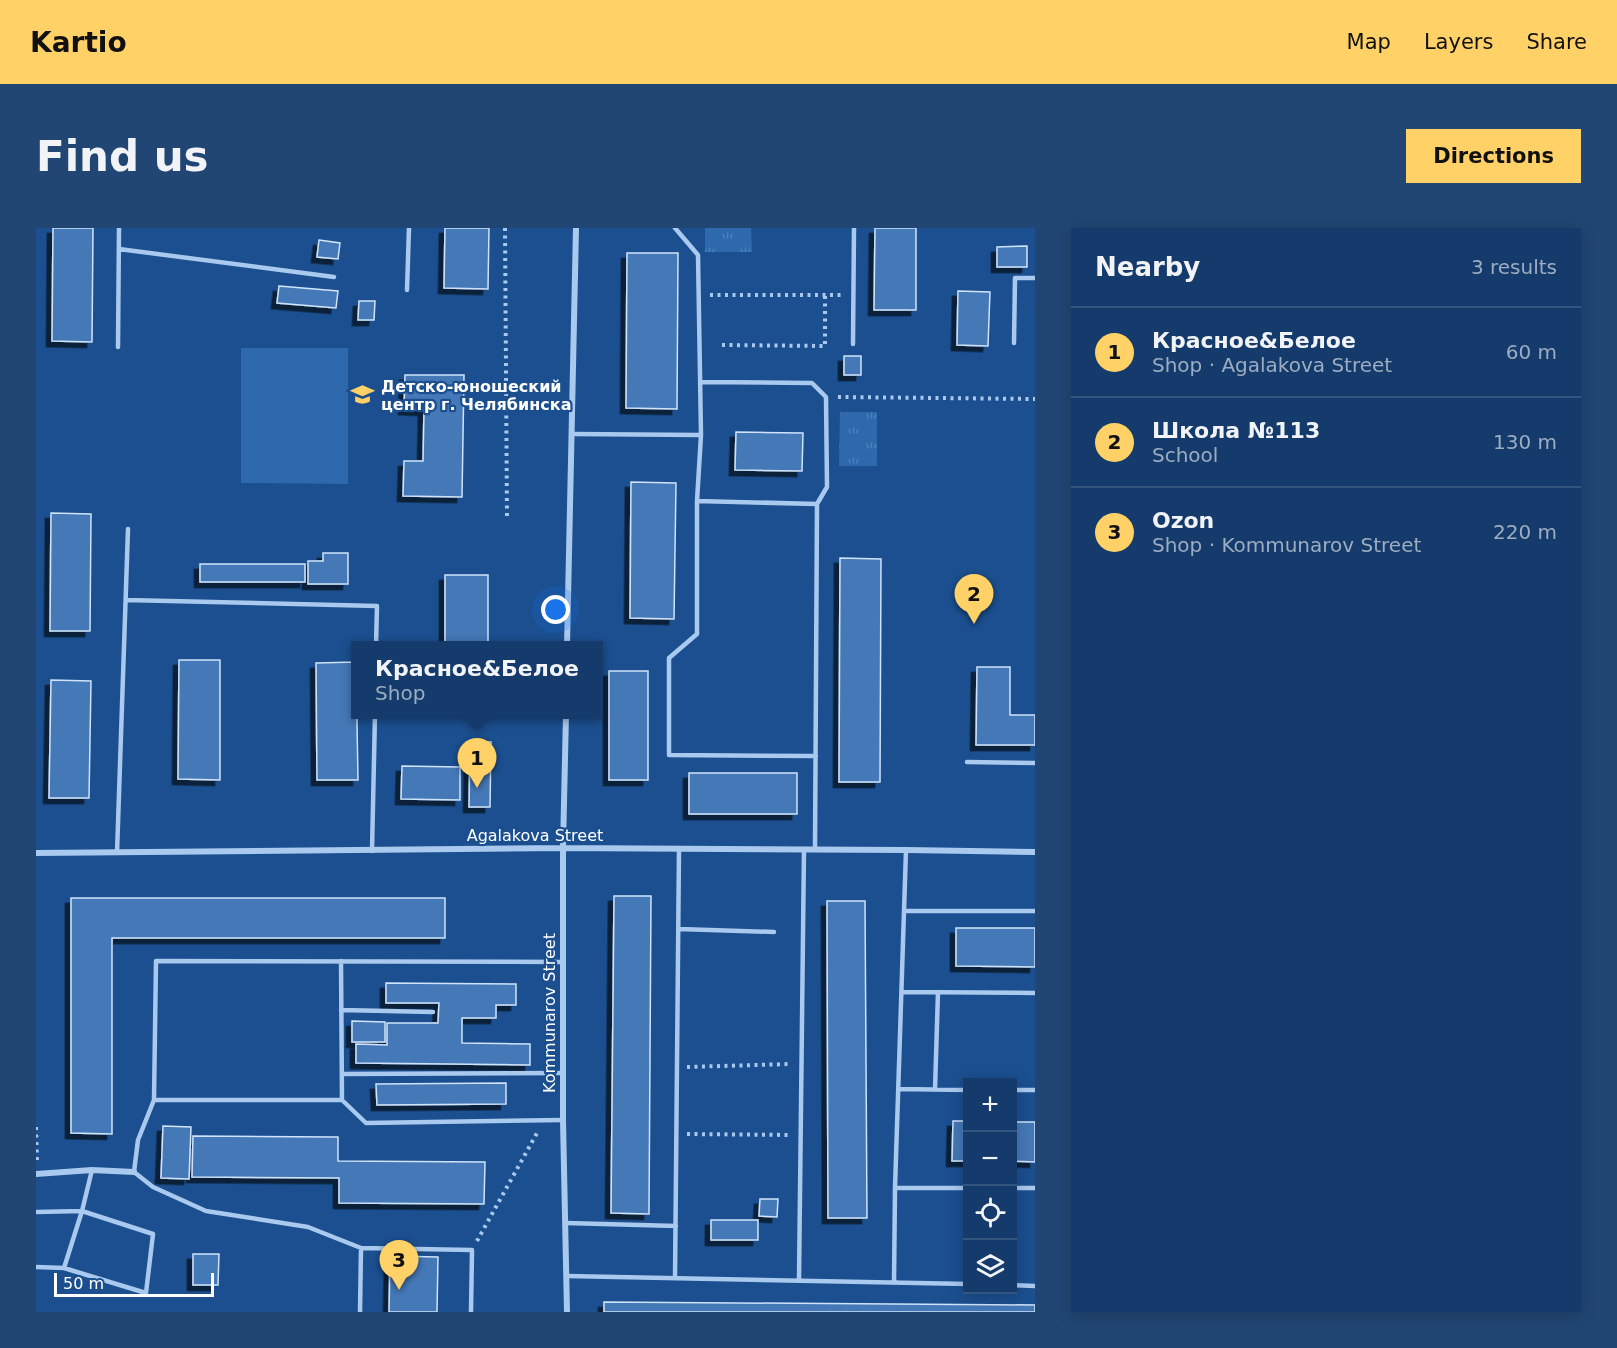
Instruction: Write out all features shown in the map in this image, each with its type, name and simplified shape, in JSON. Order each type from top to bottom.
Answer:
[{"type":"street","points":[[567,641],[576,228]]},
{"type":"street","name":"Kommunarov Street","points":[[566,719],[562,848],[563,1120],[567,1312]]},
{"type":"street","name":"Agalakova Street","points":[[36,853],[562,848],[1035,852]]},
{"type":"street","points":[[37,1174],[92,1170],[134,1172]]},
{"type":"lane","points":[[118,347],[119,228]]},
{"type":"lane","points":[[407,290],[409,228]]},
{"type":"lane","points":[[675,228],[698,255],[701,435],[697,501],[697,634],[669,658],[669,755],[816,756]]},
{"type":"lane","points":[[853,344],[854,228]]},
{"type":"lane","points":[[119,249],[334,277]]},
{"type":"lane","points":[[1014,344],[1015,278],[1035,278]]},
{"type":"lane","points":[[700,382],[812,383],[826,397],[827,487],[817,504],[814,849]]},
{"type":"lane","points":[[572,434],[701,435]]},
{"type":"lane","points":[[697,501],[817,504]]},
{"type":"lane","points":[[117,854],[128,529]]},
{"type":"lane","points":[[126,600],[377,606],[376,641]]},
{"type":"lane","points":[[372,851],[375,719]]},
{"type":"lane","points":[[967,762],[1035,763]]},
{"type":"lane","points":[[675,1278],[679,849]]},
{"type":"lane","points":[[799,1281],[804,849]]},
{"type":"lane","points":[[894,1283],[906,850]]},
{"type":"lane","points":[[904,911],[1035,911]]},
{"type":"lane","points":[[679,929],[774,932]]},
{"type":"lane","points":[[471,1312],[472,1250],[361,1248],[308,1227],[206,1211],[153,1187],[134,1172],[138,1140],[154,1100],[156,961],[563,962]]},
{"type":"lane","points":[[340,961],[342,1100]]},
{"type":"lane","points":[[902,992],[1035,993]]},
{"type":"lane","points":[[934,1090],[938,992]]},
{"type":"lane","points":[[341,1010],[433,1012]]},
{"type":"lane","points":[[342,1074],[563,1072]]},
{"type":"lane","points":[[899,1089],[963,1090]]},
{"type":"lane","points":[[1017,1090],[1035,1090]]},
{"type":"lane","points":[[154,1100],[342,1100],[366,1123],[563,1120]]},
{"type":"lane","points":[[64,1268],[92,1170]]},
{"type":"lane","points":[[895,1188],[963,1188]]},
{"type":"lane","points":[[1017,1188],[1035,1188]]},
{"type":"lane","points":[[36,1212],[82,1211],[153,1234],[146,1293],[64,1268],[36,1267]]},
{"type":"lane","points":[[566,1223],[676,1226]]},
{"type":"lane","points":[[360,1312],[361,1248]]},
{"type":"lane","points":[[567,1276],[963,1284]]},
{"type":"lane","points":[[1017,1285],[1035,1286]]},
{"type":"path","points":[[505,228],[507,518]]},
{"type":"path","points":[[698,295],[853,295]]},
{"type":"path","points":[[722,345],[825,346],[825,295]]},
{"type":"path","points":[[826,397],[1035,399]]},
{"type":"path","points":[[678,1067],[802,1064]]},
{"type":"path","points":[[472,1250],[544,1120]]},
{"type":"path","points":[[36,1127],[37,1174]]},
{"type":"path","points":[[677,1133],[801,1135]]},
{"type":"green space","points":[[705,228],[751,228],[752,252],[705,252]]},
{"type":"green space","points":[[241,348],[348,348],[348,484],[241,483]]},
{"type":"green space","points":[[840,412],[877,412],[877,466],[839,466]]},
{"type":"building","points":[[53,228],[93,228],[92,342],[52,341]]},
{"type":"building","points":[[445,228],[489,228],[488,289],[444,288]]},
{"type":"building","points":[[875,228],[916,228],[916,310],[874,310]]},
{"type":"building","points":[[319,240],[340,243],[338,259],[317,257]]},
{"type":"building","points":[[1027,246],[1027,267],[997,267],[997,247]]},
{"type":"building","points":[[627,253],[678,253],[677,409],[626,408]]},
{"type":"building","points":[[279,286],[338,291],[336,308],[277,303]]},
{"type":"building","points":[[958,291],[990,292],[988,346],[957,345]]},
{"type":"building","points":[[359,301],[375,301],[374,320],[358,320]]},
{"type":"building","points":[[844,356],[861,356],[861,375],[844,375]]},
{"type":"building","points":[[405,375],[464,375],[462,497],[403,496],[404,461],[423,461],[424,410],[404,409]]},
{"type":"building","points":[[736,432],[803,433],[802,471],[735,470]]},
{"type":"building","points":[[631,482],[676,483],[674,619],[630,618]]},
{"type":"building","points":[[51,513],[91,514],[90,631],[50,631]]},
{"type":"building","points":[[323,553],[348,553],[348,584],[308,584],[308,561],[323,561]]},
{"type":"building","points":[[840,558],[881,559],[880,782],[839,782]]},
{"type":"building","points":[[200,564],[305,564],[305,582],[200,582]]},
{"type":"building","points":[[445,575],[488,575],[488,641],[445,641]]},
{"type":"building","points":[[179,660],[220,660],[220,780],[178,779]]},
{"type":"building","points":[[351,662],[351,719],[357,719],[358,780],[317,780],[316,663]]},
{"type":"building","points":[[977,667],[1010,667],[1010,715],[1035,715],[1035,745],[976,745]]},
{"type":"building","points":[[609,671],[648,671],[648,780],[609,780]]},
{"type":"building","points":[[51,680],[91,681],[89,798],[49,798]]},
{"type":"building","points":[[470,742],[491,742],[490,807],[469,807]]},
{"type":"building","points":[[402,766],[460,767],[460,800],[401,799]]},
{"type":"building","points":[[689,773],[797,773],[797,814],[689,814]]},
{"type":"building","points":[[614,896],[651,896],[649,1214],[611,1213]]},
{"type":"building","points":[[71,898],[445,898],[445,938],[112,938],[112,1134],[71,1133]]},
{"type":"building","points":[[827,901],[865,901],[867,1218],[828,1218]]},
{"type":"building","points":[[956,928],[1035,928],[1035,967],[956,966]]},
{"type":"building","points":[[386,983],[516,984],[516,1005],[496,1005],[496,1018],[462,1018],[462,1043],[530,1044],[530,1065],[356,1063],[356,1044],[387,1045],[387,1023],[438,1023],[439,1003],[386,1003]]},
{"type":"building","points":[[352,1021],[385,1022],[385,1042],[352,1042]]},
{"type":"building","points":[[506,1083],[506,1104],[377,1105],[376,1084]]},
{"type":"building","points":[[953,1121],[963,1121],[963,1161],[952,1161]]},
{"type":"building","points":[[1017,1122],[1035,1122],[1035,1162],[1017,1161]]},
{"type":"building","points":[[163,1126],[191,1127],[189,1179],[161,1178]]},
{"type":"building","points":[[193,1136],[338,1137],[338,1161],[485,1162],[484,1204],[339,1203],[339,1178],[192,1177]]},
{"type":"building","points":[[760,1199],[778,1199],[777,1217],[759,1216]]},
{"type":"building","points":[[711,1220],[758,1220],[758,1240],[711,1240]]},
{"type":"building","points":[[193,1254],[219,1254],[218,1285],[193,1285]]},
{"type":"building","points":[[390,1256],[438,1257],[437,1312],[389,1312]]},
{"type":"building","points":[[604,1302],[1035,1305],[1035,1312],[604,1312]]},
{"type":"place","name":"Детско-юношеский центр г. Челябинска","points":[[363,395]]},
{"type":"place","name":"Школа №113","points":[[974,624]]},
{"type":"place","name":"Красное&Белое","points":[[477,788]]},
{"type":"place","name":"Ozon","points":[[399,1290]]}]
